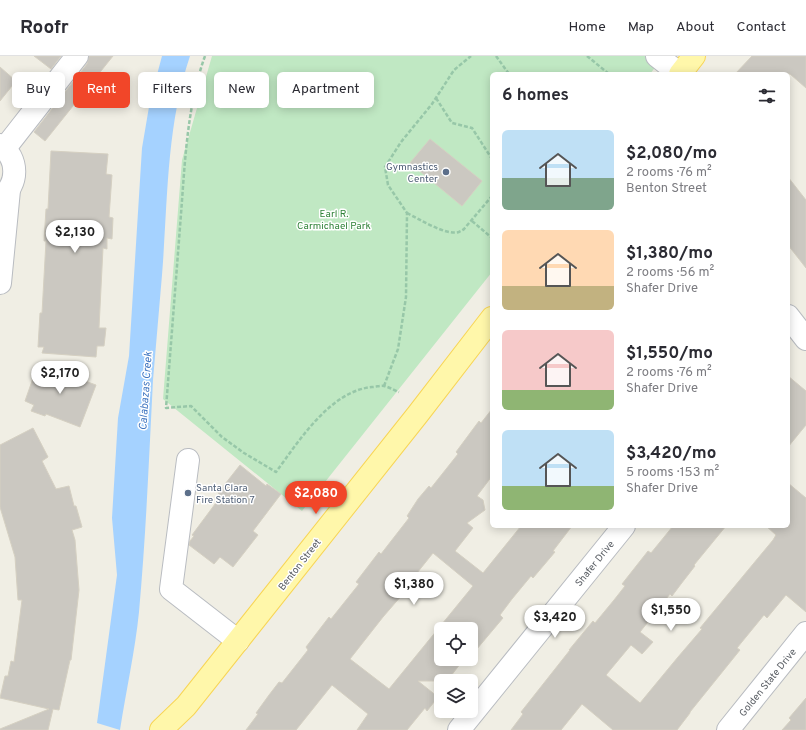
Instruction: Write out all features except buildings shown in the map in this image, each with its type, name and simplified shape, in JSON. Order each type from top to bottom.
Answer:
[{"type":"main road","points":[[682,72],[694,56]]},
{"type":"main road","name":"Benton Street","points":[[161,730],[186,706],[418,414],[490,321]]},
{"type":"street","points":[[0,283],[5,194],[13,182],[15,173],[14,164],[10,155],[2,147],[77,56]]},
{"type":"street","points":[[657,56],[677,72]]},
{"type":"street","points":[[790,321],[806,339]]},
{"type":"street","points":[[188,460],[171,590],[238,641]]},
{"type":"street","name":"Shafer Drive","points":[[459,730],[622,528]]},
{"type":"street","name":"Golden State Drive","points":[[728,730],[806,633]]},
{"type":"path","points":[[205,56],[192,107],[186,159],[166,408],[190,406],[222,437],[244,453],[276,472],[303,436],[334,402],[366,388],[384,386],[398,392]]},
{"type":"path","points":[[471,56],[454,70],[432,104],[401,142],[385,167],[388,185],[407,213],[442,230],[458,232],[464,229],[490,198]]},
{"type":"path","points":[[496,56],[508,72]]},
{"type":"path","points":[[587,56],[607,72]]},
{"type":"path","points":[[436,98],[452,123],[472,128],[490,156]]},
{"type":"path","points":[[384,386],[398,349],[406,297],[407,213]]},
{"type":"path","points":[[472,221],[490,236]]},
{"type":"green space","name":"Earl R. Carmichael Park","points":[[212,56],[664,56],[652,72],[490,72],[490,275],[302,511],[163,399],[182,160],[197,108],[206,108],[206,77]]},
{"type":"water","points":[[162,56],[190,56],[185,72],[158,72]]},
{"type":"water","name":"Calabazas Creek","points":[[149,108],[176,108],[169,164],[162,275],[153,380],[139,612],[120,730],[97,723],[117,575],[112,518],[118,418],[129,356],[142,148]]},
{"type":"place","name":"Gymnastics Center","points":[[446,172]]},
{"type":"place","name":"Santa Clara Fire Station 7","points":[[188,493]]}]
